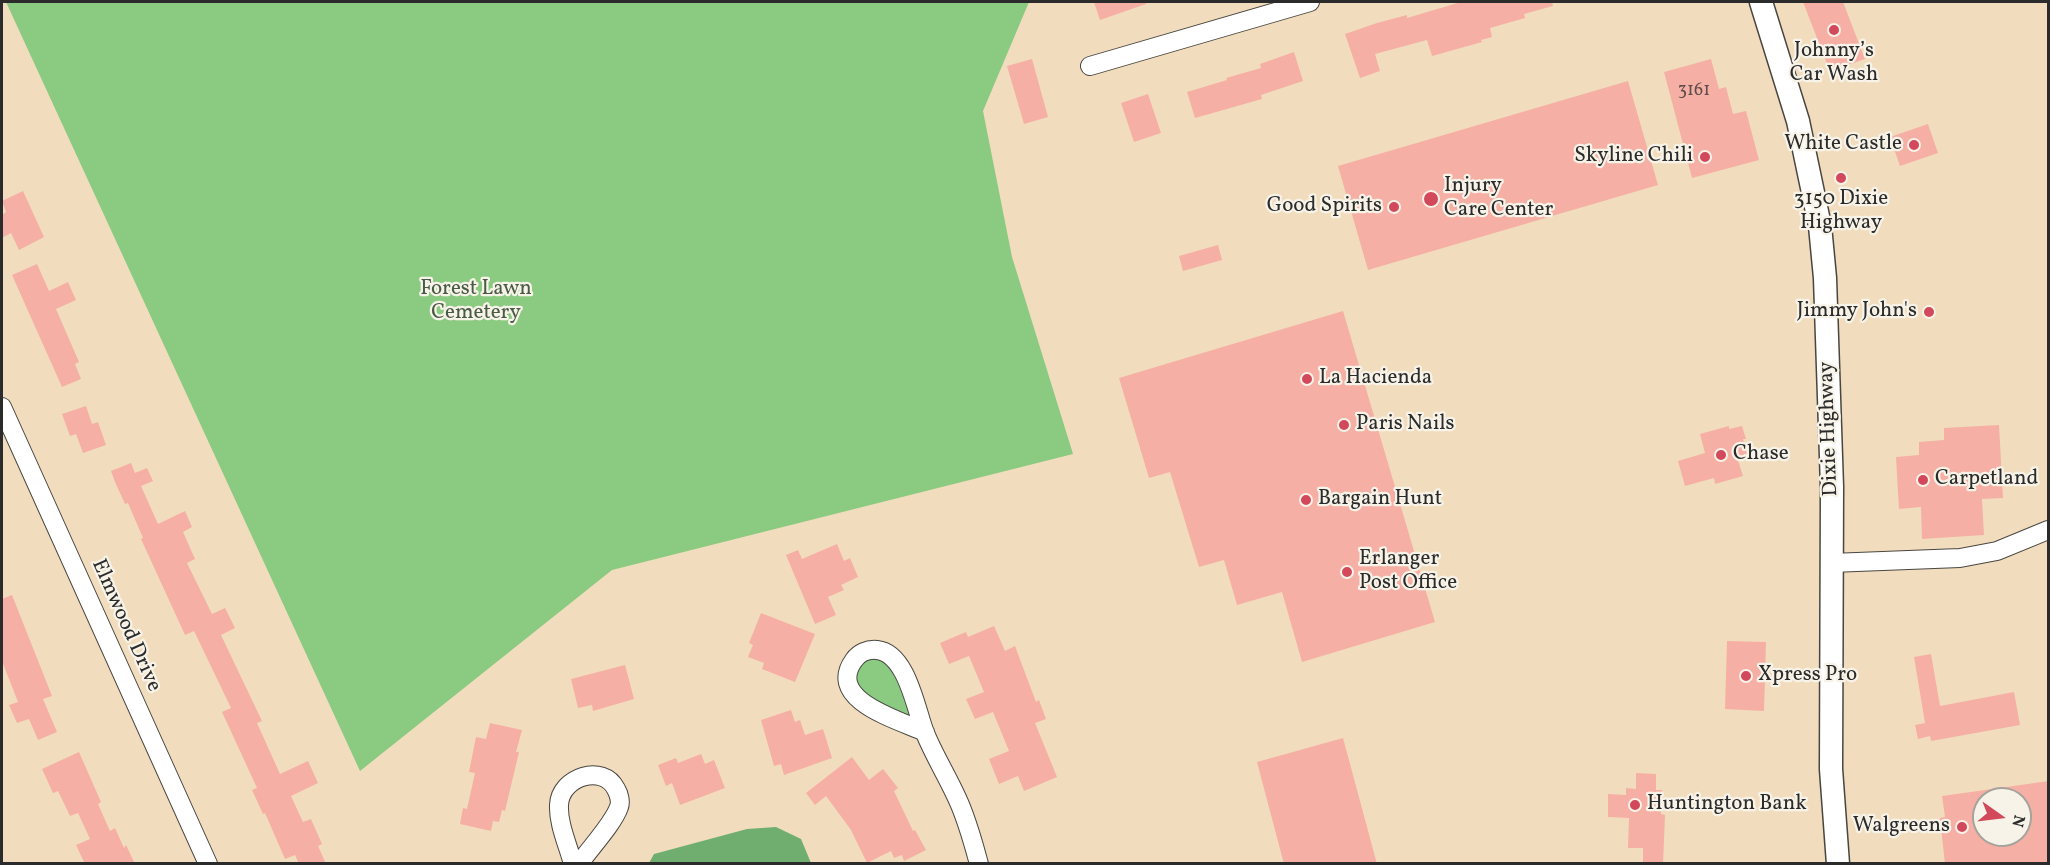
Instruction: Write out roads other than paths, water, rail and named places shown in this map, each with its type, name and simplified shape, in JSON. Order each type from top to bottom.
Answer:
[{"type":"main road","name":"Dixie Highway","points":[[1761,2],[1798,121],[1820,226],[1825,278],[1831,451],[1831,769],[1838,864]]},
{"type":"street","points":[[1090,66],[1310,2]]},
{"type":"street","name":"Elmwood Drive","points":[[2,407],[208,864]]},
{"type":"street","points":[[1831,563],[1960,558],[1997,551],[2049,530]]},
{"type":"street","points":[[925,732],[874,709],[850,693],[847,674],[856,657],[872,649],[881,650],[892,656],[904,674],[917,704],[925,732],[958,800],[979,864]]},
{"type":"street","points":[[573,864],[559,803],[568,785],[577,778],[595,775],[605,777],[614,786],[620,806],[579,864]]},
{"type":"place","name":"Johnny’s Car Wash","points":[[1834,30]]},
{"type":"place","name":"White Castle","points":[[1914,145]]},
{"type":"place","name":"Skyline Chili","points":[[1705,157]]},
{"type":"place","name":"3150 Dixie Highway","points":[[1841,178]]},
{"type":"place","name":"Injury Care Center","points":[[1431,199]]},
{"type":"place","name":"Good Spirits","points":[[1394,207]]},
{"type":"place","name":"Jimmy John's","points":[[1929,312]]},
{"type":"place","name":"La Hacienda","points":[[1307,379]]},
{"type":"place","name":"Paris Nails","points":[[1344,425]]},
{"type":"place","name":"Chase","points":[[1721,455]]},
{"type":"place","name":"Carpetland","points":[[1923,480]]},
{"type":"place","name":"Bargain Hunt","points":[[1306,500]]},
{"type":"place","name":"Erlanger Post Office","points":[[1347,572]]},
{"type":"place","name":"Xpress Pro","points":[[1746,676]]},
{"type":"place","name":"Huntington Bank","points":[[1635,805]]},
{"type":"place","name":"Walgreens","points":[[1962,827]]},
{"type":"park label","name":"Forest Lawn Cemetery","points":[[476,302]]}]
